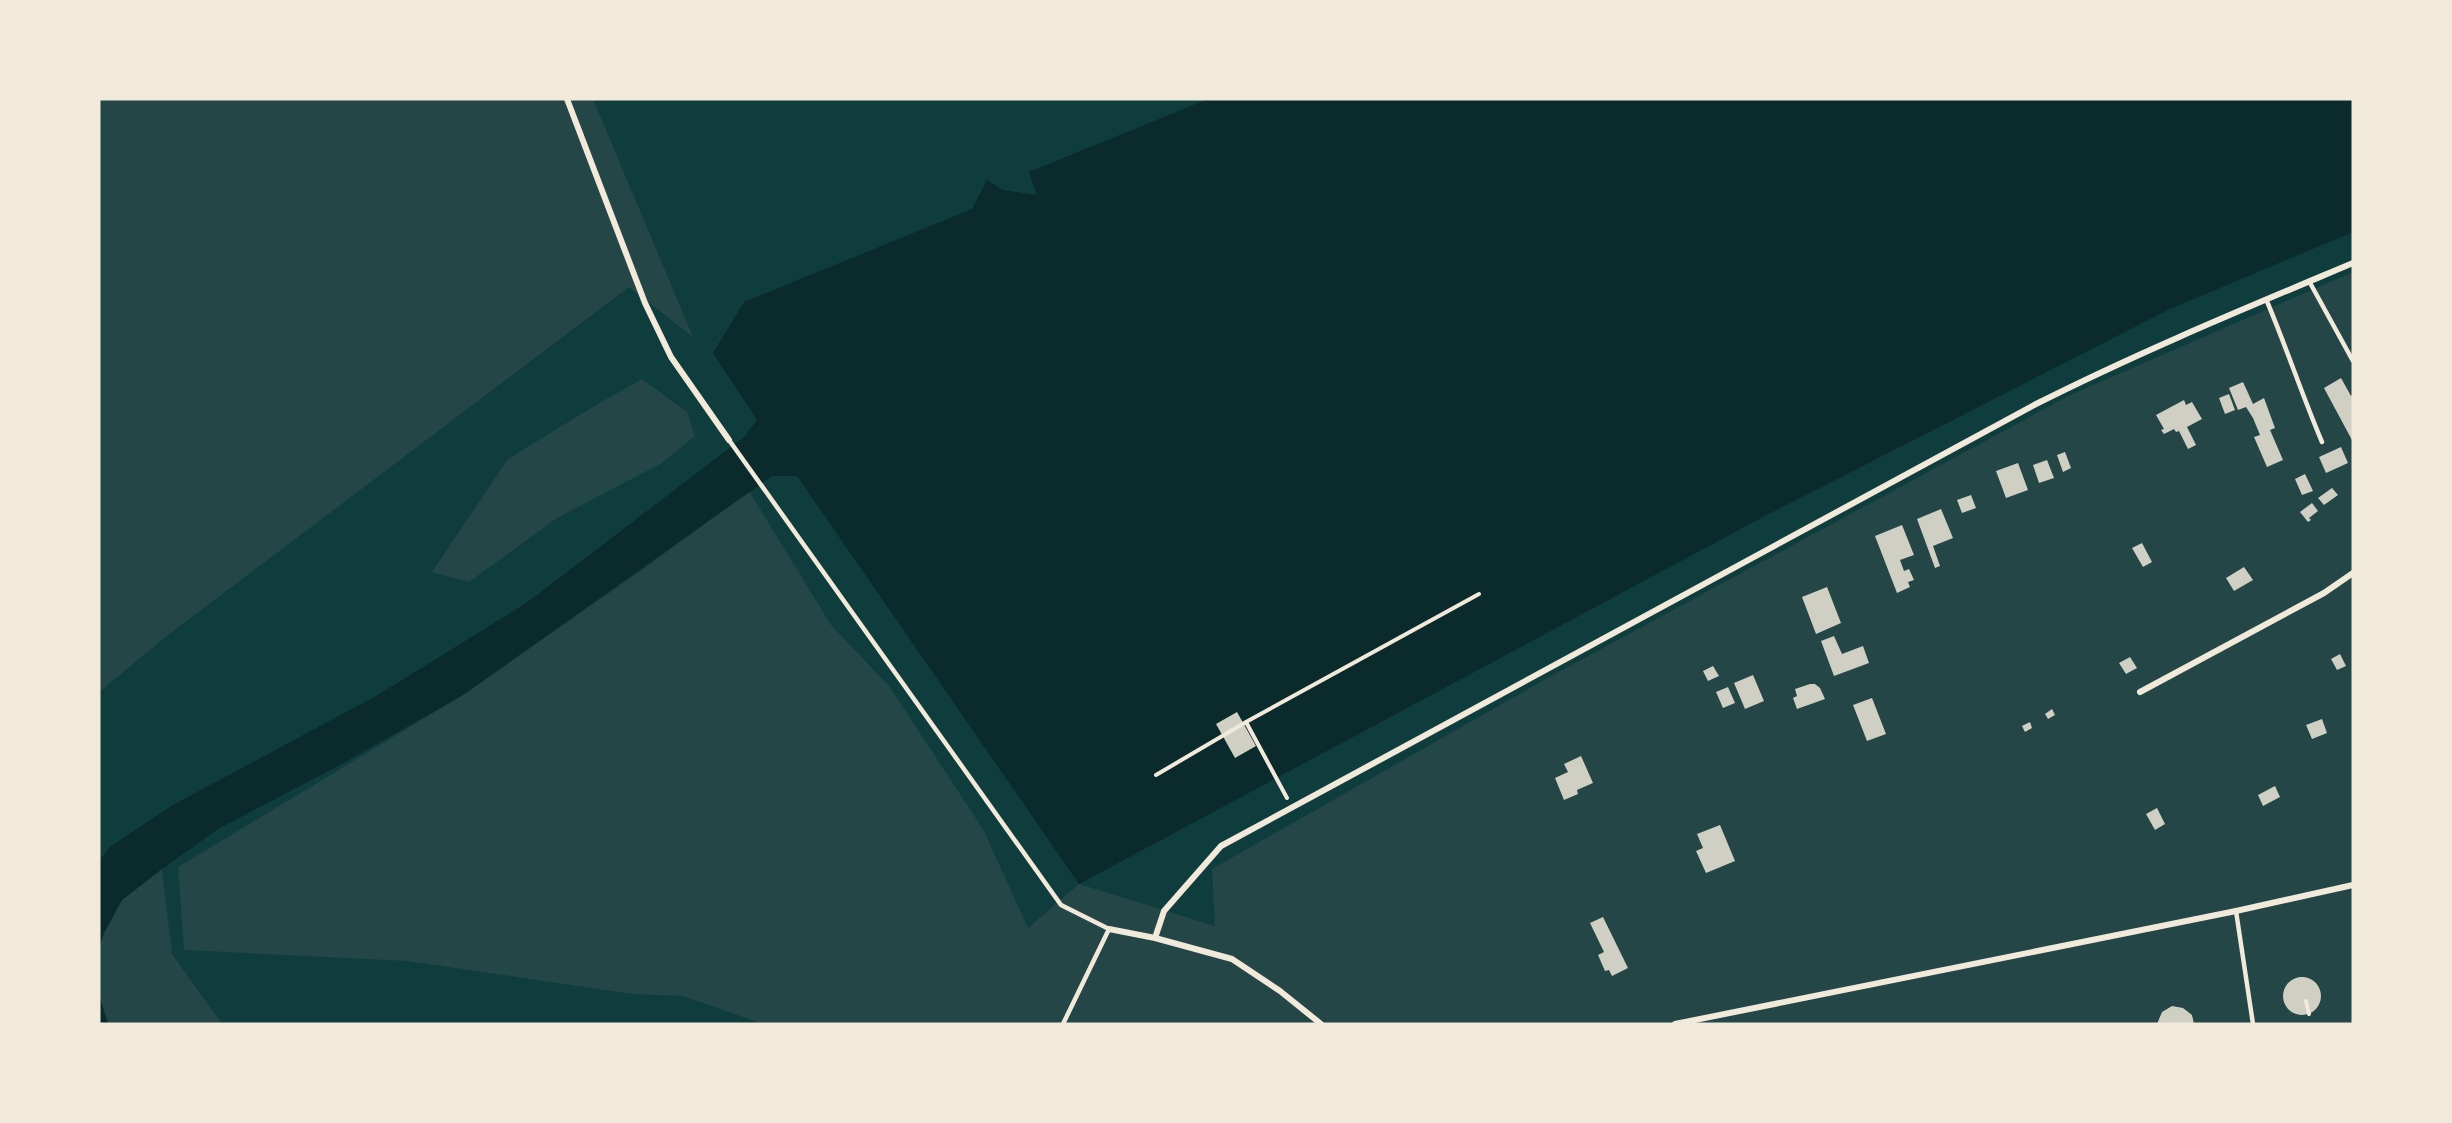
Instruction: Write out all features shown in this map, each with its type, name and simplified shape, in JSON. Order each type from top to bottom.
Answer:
[{"type":"street","points":[[567,99],[645,303],[671,357],[729,440]]},
{"type":"street","points":[[1155,938],[1164,911],[1221,846],[2036,404],[2108,368],[2353,263]]},
{"type":"street","points":[[2139,692],[2324,593],[2353,573]]},
{"type":"street","points":[[1675,1024],[2236,911],[2353,885]]},
{"type":"street","points":[[1109,929],[1155,938],[1232,959],[1322,1024]]},
{"type":"lane","points":[[2309,281],[2353,361]]},
{"type":"lane","points":[[2266,299],[2322,442]]},
{"type":"lane","points":[[729,440],[1061,905],[1109,929],[1063,1024]]},
{"type":"lane","points":[[2236,911],[2253,1024]]},
{"type":"path","points":[[1156,775],[1246,722],[1479,594]]},
{"type":"path","points":[[1246,722],[1293,807]]},
{"type":"path","points":[[2306,1001],[2309,1014]]},
{"type":"shaded area","points":[[99,99],[593,99],[693,337],[629,287],[168,635],[99,692]]},
{"type":"shaded area","points":[[1208,99],[2353,99],[2353,232],[2170,309],[1763,517],[1079,884],[797,476],[772,476],[463,695],[338,766],[218,829],[122,900],[99,947],[99,861],[110,847],[173,805],[376,696],[525,604],[744,437],[757,420],[713,353],[744,302],[972,209],[987,180],[1003,190],[1037,195],[1029,172]]},
{"type":"shaded area","points":[[2353,272],[2353,1024],[763,1024],[683,996],[633,994],[407,961],[184,950],[178,867],[463,695],[645,568],[749,491],[831,625],[889,686],[983,829],[1028,928],[1079,884],[1215,926],[1212,869],[1544,680],[2068,396]]},
{"type":"shaded area","points":[[642,379],[687,412],[695,436],[662,463],[557,518],[469,582],[432,572],[508,459]]},
{"type":"shaded area","points":[[162,869],[172,954],[222,1024],[108,1024],[99,995],[99,947],[122,900]]},
{"type":"shaded area","points":[[99,995],[108,1024],[99,1024]]},
{"type":"building","points":[[2341,378],[2351,396],[2353,394],[2353,442],[2324,388]]},
{"type":"building","points":[[2243,382],[2253,404],[2264,398],[2275,428],[2270,430],[2283,460],[2267,467],[2254,437],[2260,435],[2253,418],[2246,407],[2238,410],[2229,388]]},
{"type":"building","points":[[2229,394],[2235,410],[2225,414],[2219,398]]},
{"type":"building","points":[[2184,400],[2186,405],[2192,402],[2202,419],[2187,427],[2196,445],[2188,449],[2179,431],[2176,432],[2174,429],[2164,434],[2161,430],[2164,429],[2156,415]]},
{"type":"building","points":[[2341,447],[2348,463],[2326,473],[2319,457]]},
{"type":"building","points":[[2065,452],[2071,468],[2063,472],[2057,455]]},
{"type":"building","points":[[2047,460],[2054,478],[2039,483],[2033,465]]},
{"type":"building","points":[[2018,463],[2028,490],[2006,498],[1996,471]]},
{"type":"building","points":[[2305,474],[2313,491],[2302,495],[2295,479]]},
{"type":"building","points":[[2332,488],[2338,495],[2324,505],[2318,498]]},
{"type":"building","points":[[1971,495],[1976,508],[1962,513],[1957,500]]},
{"type":"building","points":[[2312,503],[2318,511],[2309,518],[2311,520],[2308,522],[2300,512]]},
{"type":"building","points":[[1941,509],[1953,538],[1933,546],[1940,566],[1935,568],[1917,519]]},
{"type":"building","points":[[1902,525],[1914,555],[1900,560],[1904,571],[1909,569],[1914,580],[1908,582],[1910,587],[1897,593],[1875,536]]},
{"type":"building","points":[[2142,543],[2152,562],[2143,567],[2132,548]]},
{"type":"building","points":[[2244,567],[2253,580],[2234,591],[2226,578]]},
{"type":"building","points":[[1827,587],[1841,623],[1816,634],[1802,597]]},
{"type":"building","points":[[1834,636],[1842,654],[1863,646],[1869,663],[1834,676],[1821,641]]},
{"type":"building","points":[[2340,654],[2346,666],[2337,670],[2331,659]]},
{"type":"building","points":[[2130,657],[2137,668],[2126,674],[2119,663]]},
{"type":"building","points":[[1713,666],[1719,676],[1708,681],[1703,671]]},
{"type":"building","points":[[1753,675],[1764,701],[1745,709],[1734,683]]},
{"type":"building","points":[[1815,684],[1820,688],[1825,699],[1797,709],[1793,698],[1797,696],[1795,689]]},
{"type":"building","points":[[1728,687],[1735,703],[1723,708],[1716,692]]},
{"type":"building","points":[[1872,698],[1886,734],[1867,741],[1853,705]]},
{"type":"building","points":[[2052,709],[2055,715],[2048,719],[2045,714]]},
{"type":"building","points":[[1237,712],[1256,746],[1235,758],[1216,724]]},
{"type":"building","points":[[2322,719],[2327,733],[2312,739],[2306,725]]},
{"type":"building","points":[[2030,722],[2032,728],[2025,732],[2022,726]]},
{"type":"building","points":[[1581,756],[1593,783],[1577,790],[1578,794],[1564,800],[1555,778],[1568,772],[1564,764]]},
{"type":"building","points":[[2275,786],[2280,797],[2263,806],[2258,795]]},
{"type":"building","points":[[2157,808],[2165,824],[2155,830],[2146,814]]},
{"type":"building","points":[[1720,825],[1735,861],[1706,873],[1696,851],[1703,848],[1697,834]]},
{"type":"building","points":[[1603,917],[1628,968],[1612,976],[1609,970],[1605,971],[1598,955],[1604,952],[1590,923]]},
{"type":"building","points":[[2302,977],[2315,983],[2321,996],[2315,1009],[2302,1015],[2289,1009],[2283,996],[2289,983]]},
{"type":"building","points":[[2172,1006],[2183,1008],[2192,1015],[2194,1024],[2157,1024],[2162,1012]]}]
